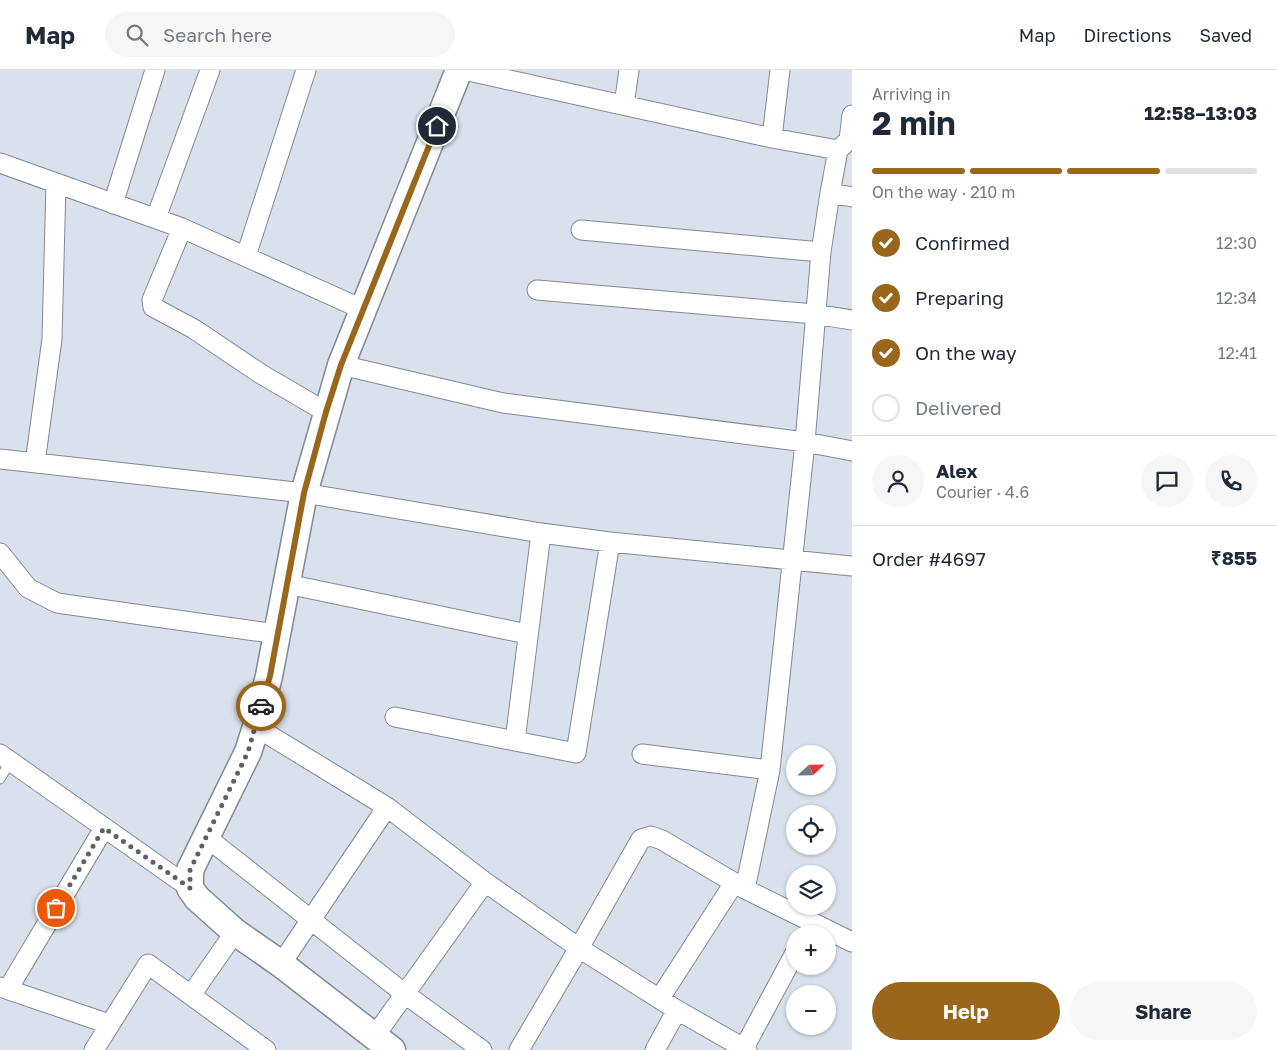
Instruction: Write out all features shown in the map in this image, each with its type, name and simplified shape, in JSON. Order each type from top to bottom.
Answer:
[{"type":"street","points":[[114,204],[155,70]]},
{"type":"street","points":[[156,218],[210,70]]},
{"type":"street","points":[[246,256],[306,70]]},
{"type":"street","points":[[190,888],[190,870],[248,752],[256,727],[277,634],[304,493],[341,365],[459,70]]},
{"type":"street","points":[[464,70],[772,138],[838,150]]},
{"type":"street","points":[[624,104],[629,70]]},
{"type":"street","points":[[772,138],[780,70]]},
{"type":"street","points":[[660,998],[740,886],[770,770],[805,442],[821,252],[838,150],[849,140],[852,115]]},
{"type":"street","points":[[0,163],[182,228],[364,310]]},
{"type":"street","points":[[35,463],[52,340],[56,183]]},
{"type":"street","points":[[830,193],[852,197]]},
{"type":"street","points":[[182,228],[152,300],[153,307],[201,333],[260,374],[326,412]]},
{"type":"street","points":[[581,230],[821,252]]},
{"type":"street","points":[[537,290],[815,314],[852,320]]},
{"type":"street","points":[[341,365],[503,403],[805,442],[852,451]]},
{"type":"street","points":[[0,459],[304,493],[541,533],[610,542],[852,566]]},
{"type":"street","points":[[514,741],[541,533]]},
{"type":"street","points":[[395,717],[576,753],[610,542]]},
{"type":"street","points":[[0,553],[28,588],[57,603],[277,634]]},
{"type":"street","points":[[287,584],[527,634]]},
{"type":"street","points":[[256,727],[386,808],[484,882],[579,948],[677,1010],[745,1049],[786,970]]},
{"type":"street","points":[[642,754],[770,770]]},
{"type":"street","points":[[5,758],[190,888],[197,898],[235,932],[281,964],[383,1044],[405,994],[484,882]]},
{"type":"street","points":[[281,964],[386,808]]},
{"type":"street","points":[[104,828],[4,988],[109,1024]]},
{"type":"street","points":[[518,1050],[641,839],[651,836],[662,840],[803,925]]},
{"type":"street","points":[[206,837],[405,994],[482,1050]]},
{"type":"street","points":[[191,995],[235,932]]},
{"type":"street","points":[[836,937],[852,942]]},
{"type":"street","points":[[94,1050],[148,964],[266,1050]]},
{"type":"street","points":[[655,1050],[677,1010]]},
{"type":"lane","points":[[0,779],[5,758]]},
{"type":"way so far","points":[[56,908],[104,828],[190,888],[190,870],[248,752],[261,706]]},
{"type":"route","points":[[261,706],[270,676],[304,493],[326,412],[341,365],[437,126]]}]
